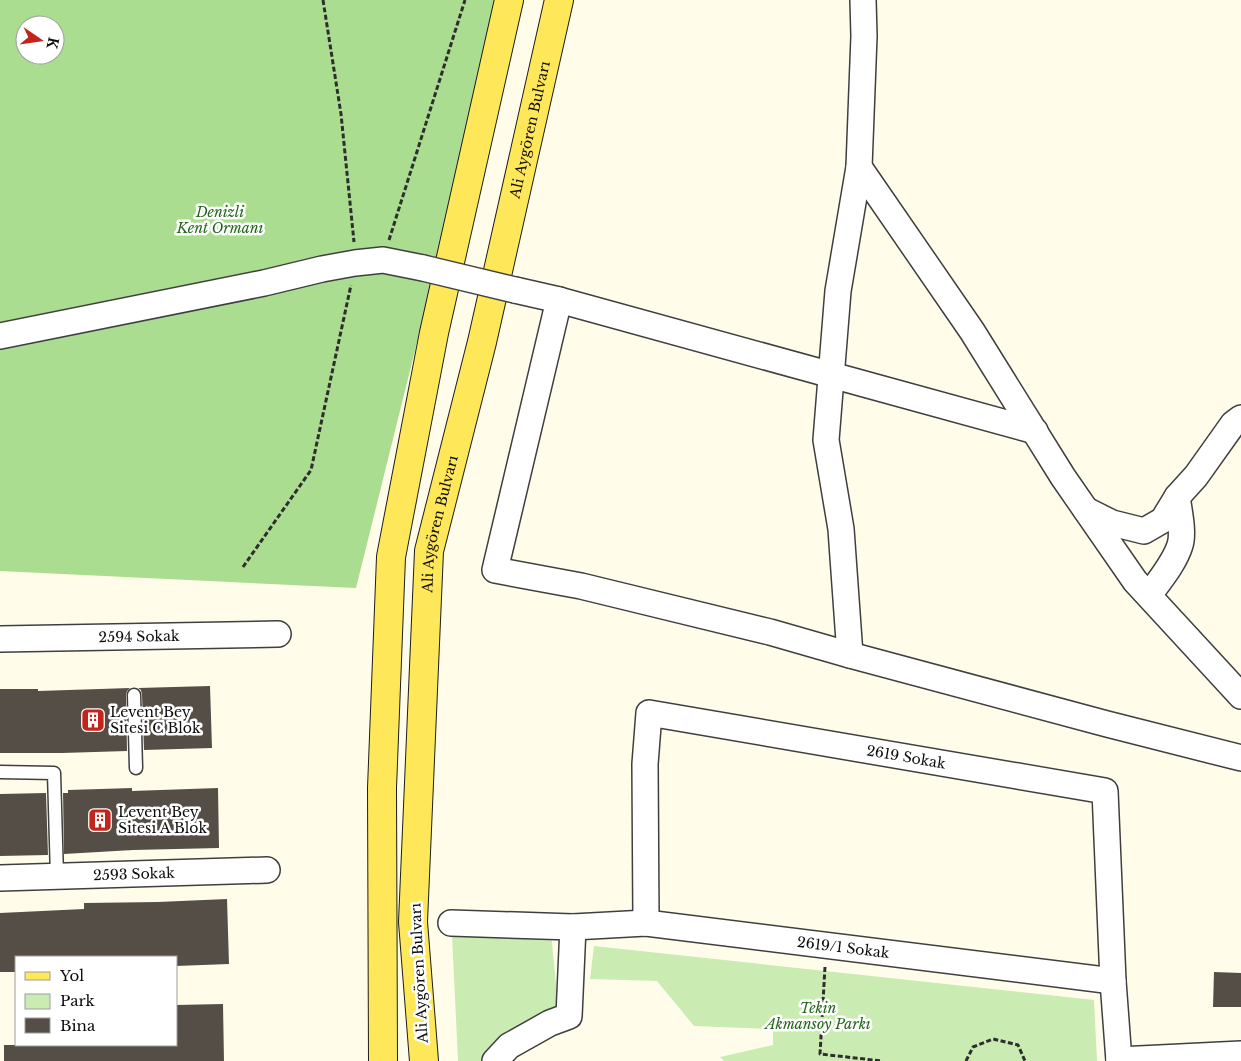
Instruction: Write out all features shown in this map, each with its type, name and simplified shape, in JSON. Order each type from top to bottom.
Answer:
[{"type":"main road","points":[[383,1061],[382,788],[391,557],[434,333],[509,0]]},
{"type":"main road","name":"Ali Aygören Bulvarı","points":[[424,1061],[413,922],[430,551],[482,342],[559,0]]},
{"type":"street","points":[[850,655],[841,529],[826,440],[838,291],[859,167],[864,36],[862,0]]},
{"type":"street","points":[[859,167],[972,331],[1063,477],[1135,580],[1241,696]]},
{"type":"street","points":[[0,336],[254,285],[322,269],[383,260],[559,300],[1035,431]]},
{"type":"street","points":[[559,300],[494,570],[581,586],[770,632],[1098,722],[1241,758]]},
{"type":"street","points":[[1086,510],[1112,523],[1144,531],[1163,520],[1233,424],[1241,418]]},
{"type":"street","points":[[1148,595],[1168,570],[1180,544],[1181,522],[1178,497]]},
{"type":"street","name":"2594 Sokak","points":[[0,638],[278,634]]},
{"type":"street","name":"2619 Sokak","points":[[646,923],[645,764],[649,713],[1105,791],[1118,1060]]},
{"type":"street","name":"2593 Sokak","points":[[0,878],[267,870]]},
{"type":"street","name":"2619/1 Sokak","points":[[451,923],[574,927],[646,923],[1113,981]]},
{"type":"street","points":[[495,1061],[509,1046],[550,1023],[570,1016],[574,927]]},
{"type":"street","points":[[1118,1060],[1241,1054]]},
{"type":"lane","points":[[134,696],[136,768]]},
{"type":"lane","points":[[0,772],[54,773],[57,877]]},
{"type":"path","points":[[243,567],[310,470],[356,263],[341,114],[323,0]]},
{"type":"path","points":[[383,260],[465,0]]},
{"type":"path","points":[[826,945],[820,1054],[854,1060],[882,1061]]},
{"type":"path","points":[[966,1061],[974,1047],[993,1039],[1018,1044],[1025,1061]]},
{"type":"green space","name":"Denizli Kent Ormanı","points":[[0,0],[502,0],[356,588],[0,571]]},
{"type":"green space","points":[[551,932],[558,1006],[499,1037],[482,1061],[458,1061],[452,935]]},
{"type":"green space","name":"Tekin Akmansoy Parkı","points":[[594,946],[1094,1000],[1097,1061],[724,1061],[720,1057],[773,1045],[773,1029],[694,1026],[657,981],[590,979]]},
{"type":"building","points":[[210,686],[212,748],[144,750],[142,695],[141,690],[138,688]]},
{"type":"building","points":[[130,688],[126,695],[127,751],[0,753],[0,689],[38,689],[38,691]]},
{"type":"building","points":[[132,788],[132,791],[218,788],[219,848],[64,854],[63,793],[68,793],[68,790]]},
{"type":"building","points":[[46,793],[48,855],[0,856],[0,794]]},
{"type":"building","points":[[227,899],[229,964],[178,966],[178,956],[15,956],[15,972],[0,972],[0,913],[84,909],[84,903]]},
{"type":"building","points":[[1214,972],[1241,973],[1241,1007],[1213,1007]]},
{"type":"building","points":[[223,1004],[224,1061],[4,1061],[4,1045],[178,1046],[178,1005]]},
{"type":"place","name":"Levent Bey Sitesi C Blok","points":[[93,720]]},
{"type":"place","name":"Levent Bey Sitesi A Blok","points":[[100,820]]}]
